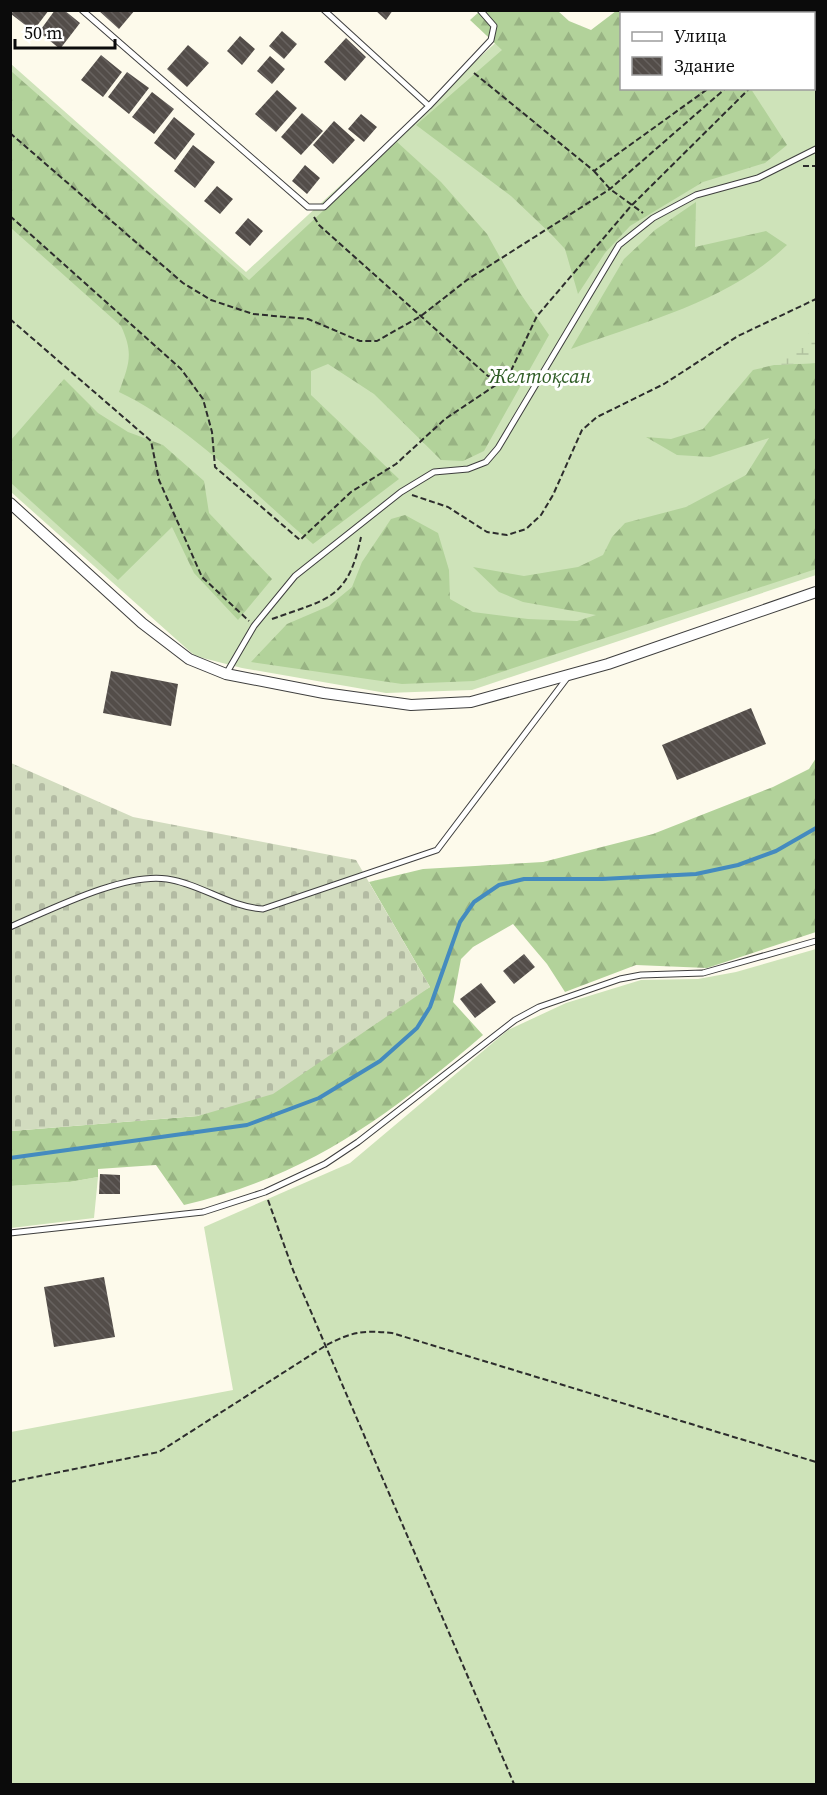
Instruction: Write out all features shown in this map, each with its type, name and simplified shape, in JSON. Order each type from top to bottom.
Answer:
[{"type":"street","points":[[10,503],[142,623],[189,659],[226,674],[324,693],[411,705],[471,702],[608,664],[816,592]]},
{"type":"lane","points":[[82,10],[308,207],[324,207],[429,106],[491,40],[494,26],[480,10]]},
{"type":"lane","points":[[324,10],[429,106]]},
{"type":"lane","points":[[226,674],[254,626],[296,576],[364,520],[401,492],[434,472],[468,469],[486,462],[498,448],[619,245],[653,218],[696,195],[759,178],[816,149]]},
{"type":"lane","points":[[10,927],[97,891],[137,880],[166,878],[246,908],[263,909],[437,850],[569,674]]},
{"type":"lane","points":[[10,1233],[203,1212],[265,1192],[325,1164],[358,1142],[515,1020],[539,1007],[620,979],[641,975],[703,973],[816,941]]},
{"type":"path","points":[[467,67],[594,171],[610,189],[631,206],[653,218]]},
{"type":"path","points":[[594,171],[706,90]]},
{"type":"path","points":[[10,133],[183,283],[211,300],[253,314],[308,319],[360,341],[377,342],[422,316],[466,280],[610,189],[724,90]]},
{"type":"path","points":[[10,216],[181,369],[203,399],[212,432],[215,467],[300,540],[351,492],[396,464],[445,419],[508,377],[537,316],[631,206],[748,90]]},
{"type":"path","points":[[308,207],[319,225],[488,376],[508,377],[535,383]]},
{"type":"path","points":[[401,492],[448,507],[487,532],[507,535],[526,529],[541,515],[553,495],[582,430],[597,417],[664,384],[738,336],[816,299]]},
{"type":"path","points":[[10,319],[151,441],[159,480],[202,578],[254,626],[331,597],[348,581],[358,553],[364,520]]},
{"type":"path","points":[[265,1192],[292,1270],[514,1785]]},
{"type":"path","points":[[10,1482],[159,1452],[325,1346],[348,1334],[366,1330],[392,1333],[816,1462]]},
{"type":"green space","name":"Желтоқсан","points":[[633,10],[816,11],[816,575],[472,690],[386,693],[242,668],[195,656],[11,492],[11,64],[246,272],[530,11],[620,86],[620,90],[815,90],[815,12],[630,12]]},
{"type":"green space","points":[[480,11],[558,11],[569,21],[591,30],[616,11],[765,11],[620,12],[620,90],[752,90],[787,145],[765,163],[703,182],[630,226],[605,253],[578,294],[565,249],[552,235],[511,196],[416,125],[502,50],[470,20]]},
{"type":"green space","points":[[11,71],[249,280],[397,142],[441,182],[487,234],[520,293],[549,335],[484,451],[463,461],[441,460],[374,394],[328,364],[311,371],[311,395],[399,479],[313,544],[195,441],[170,422],[119,392],[129,359],[128,344],[121,326],[11,228]]},
{"type":"green space","points":[[696,202],[695,247],[766,231],[787,245],[740,281],[713,295],[657,319],[571,349],[624,259],[655,230]]},
{"type":"green space","points":[[816,327],[816,363],[774,365]]},
{"type":"green space","points":[[816,363],[816,569],[474,681],[402,684],[251,662],[287,624],[329,606],[352,587],[362,562],[391,519],[405,515],[438,533],[449,570],[450,599],[473,612],[528,619],[577,621],[596,615],[523,602],[499,592],[473,567],[524,576],[578,567],[603,555],[612,537],[625,523],[686,507],[746,475],[769,438],[710,457],[677,455],[646,437],[671,439],[703,429],[753,370],[774,365]]},
{"type":"green space","points":[[64,379],[98,413],[128,432],[163,445],[204,481],[209,513],[272,579],[238,620],[194,573],[172,527],[118,580],[11,483],[11,440]]},
{"type":"green space","points":[[816,758],[816,932],[707,968],[636,965],[565,992],[547,964],[513,924],[473,947],[461,959],[453,1002],[483,1035],[414,1092],[345,1140],[309,1160],[229,1192],[184,1205],[156,1165],[98,1169],[98,1177],[70,1182],[11,1186],[11,1131],[198,1116],[430,987],[369,882],[423,869],[543,862],[653,834],[773,787],[809,769]]},
{"type":"green space","points":[[11,763],[133,817],[356,860],[430,987],[273,1094],[198,1116],[11,1131]]},
{"type":"green space","points":[[816,949],[816,1784],[11,1784],[11,1432],[233,1390],[204,1227],[350,1163],[508,1030],[566,1003],[641,980],[698,979],[736,972]]},
{"type":"green space","points":[[98,1177],[94,1218],[11,1228],[11,1186],[70,1182]]},
{"type":"building","points":[[14,10],[49,10],[33,31],[11,14]]},
{"type":"building","points":[[55,10],[64,10],[80,23],[60,49],[39,32]]},
{"type":"building","points":[[98,10],[135,10],[119,29]]},
{"type":"building","points":[[375,10],[393,10],[386,20]]},
{"type":"building","points":[[282,31],[297,44],[284,59],[269,46]]},
{"type":"building","points":[[240,36],[255,49],[242,65],[227,51]]},
{"type":"building","points":[[346,38],[366,57],[345,81],[324,62]]},
{"type":"building","points":[[188,45],[209,63],[187,87],[167,69]]},
{"type":"building","points":[[101,55],[122,72],[103,97],[81,80]]},
{"type":"building","points":[[270,56],[285,69],[272,84],[257,71]]},
{"type":"building","points":[[127,72],[149,88],[129,114],[108,97]]},
{"type":"building","points":[[277,90],[297,108],[276,132],[255,114]]},
{"type":"building","points":[[152,92],[174,109],[154,134],[132,117]]},
{"type":"building","points":[[302,113],[323,131],[301,155],[281,137]]},
{"type":"building","points":[[361,114],[377,127],[364,142],[348,129]]},
{"type":"building","points":[[174,117],[195,134],[175,160],[154,143]]},
{"type":"building","points":[[334,121],[355,140],[333,164],[313,145]]},
{"type":"building","points":[[193,145],[215,162],[195,188],[174,171]]},
{"type":"building","points":[[305,165],[320,178],[307,194],[292,181]]},
{"type":"building","points":[[217,186],[233,199],[220,214],[204,201]]},
{"type":"building","points":[[248,218],[263,231],[250,246],[235,233]]},
{"type":"building","points":[[111,671],[178,684],[171,726],[103,713]]},
{"type":"building","points":[[751,708],[766,744],[677,780],[662,745]]},
{"type":"building","points":[[524,954],[535,967],[514,984],[503,971]]},
{"type":"building","points":[[481,983],[496,1002],[475,1018],[460,999]]},
{"type":"building","points":[[100,1174],[120,1175],[120,1194],[99,1194]]},
{"type":"building","points":[[104,1277],[115,1337],[54,1347],[44,1287]]},
{"type":"waterway","points":[[10,1158],[247,1125],[319,1098],[380,1061],[417,1028],[430,1007],[460,922],[474,902],[499,885],[524,879],[602,879],[696,874],[738,865],[776,851],[816,828]]}]
